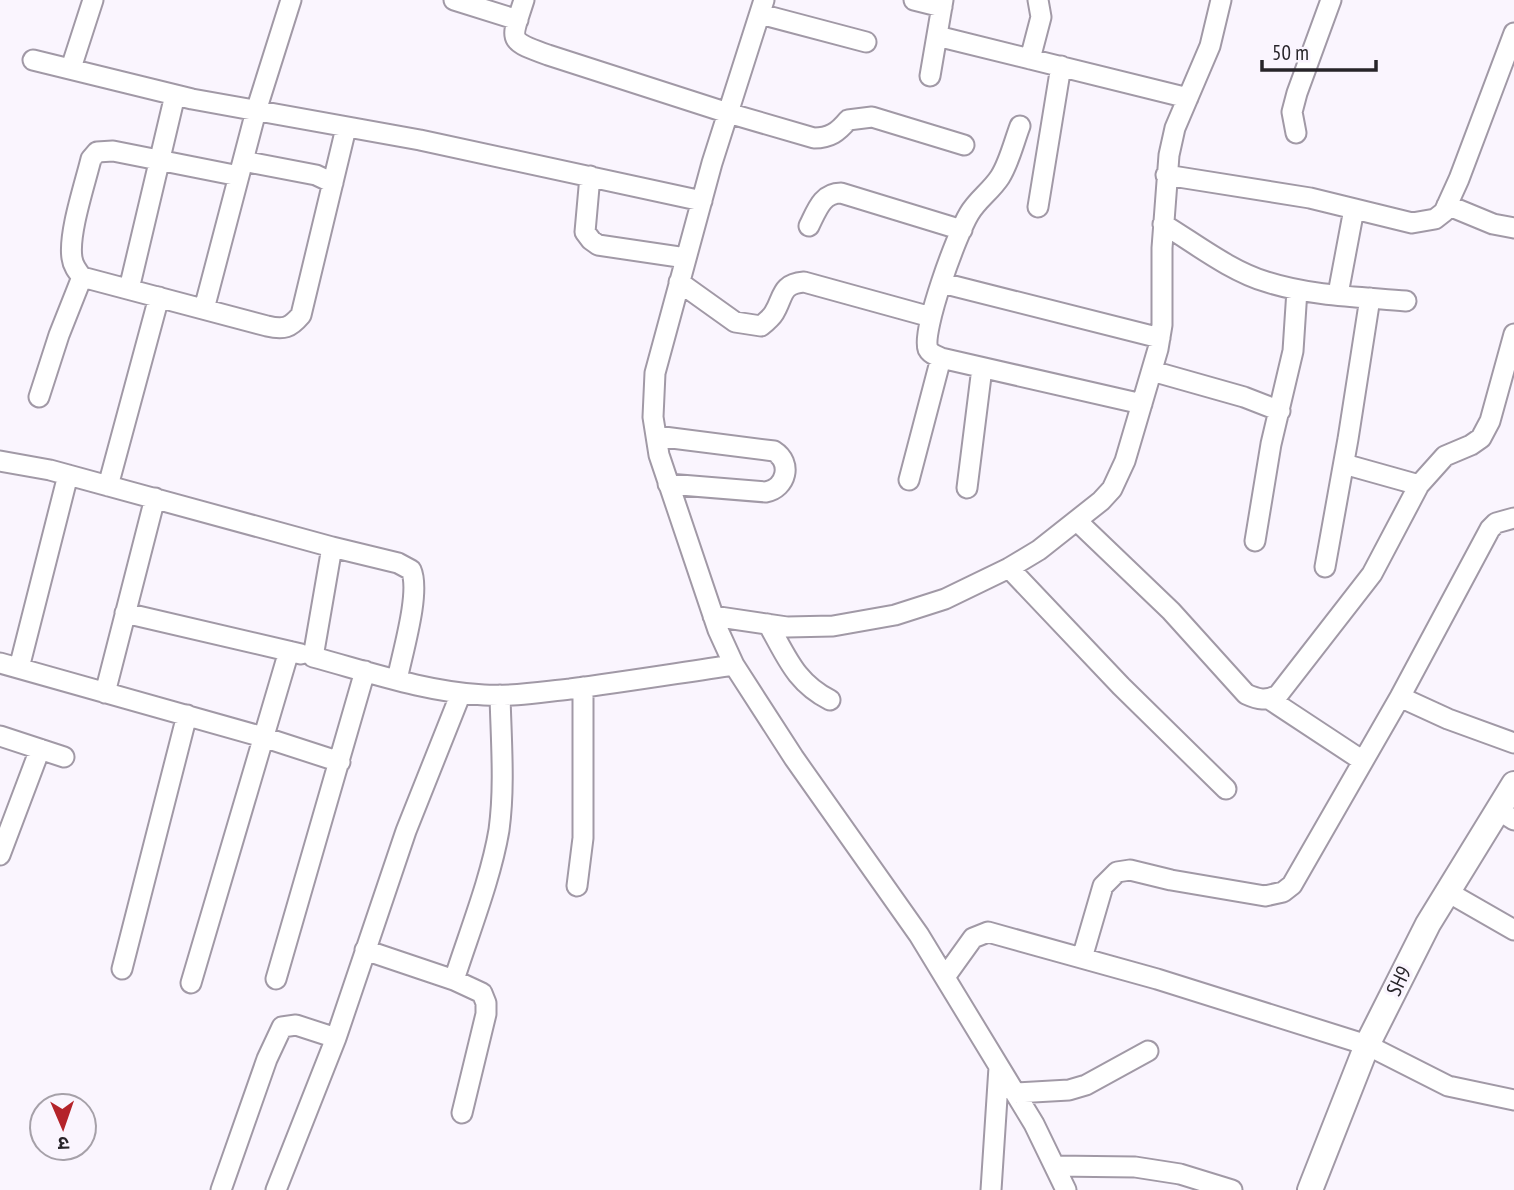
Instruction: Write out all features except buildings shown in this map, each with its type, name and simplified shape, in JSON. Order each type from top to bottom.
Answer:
[{"type":"main road","name":"SH9","points":[[1310,1190],[1367,1045],[1446,891],[1506,815],[1514,784]]},
{"type":"street","points":[[71,68],[93,0]]},
{"type":"street","points":[[204,309],[256,111],[291,0]]},
{"type":"street","points":[[454,0],[518,20]]},
{"type":"street","points":[[524,0],[514,30],[520,44],[728,113],[814,138],[825,138],[838,132],[848,120],[872,117],[964,145]]},
{"type":"street","points":[[914,0],[943,4],[930,76]]},
{"type":"street","points":[[1030,58],[1041,17],[1038,0]]},
{"type":"street","points":[[713,616],[787,626],[833,626],[895,615],[945,599],[1009,568],[1039,550],[1077,521],[1112,489],[1125,461],[1160,338],[1166,175],[1175,128],[1210,46],[1222,0]]},
{"type":"street","points":[[1296,133],[1292,113],[1297,93],[1331,0]]},
{"type":"street","points":[[866,42],[762,7],[702,201],[655,373],[653,417],[659,455],[713,616],[734,665],[794,758],[945,977],[1034,1124],[1066,1190]]},
{"type":"street","points":[[1166,175],[1310,198],[1412,223],[1435,219],[1444,212],[1447,205],[1514,33]]},
{"type":"street","points":[[937,36],[1188,98]]},
{"type":"street","points":[[33,60],[175,95],[420,140],[702,201]]},
{"type":"street","points":[[1038,207],[1061,66]]},
{"type":"street","points":[[129,289],[175,95]]},
{"type":"street","points":[[1020,126],[1001,176],[979,199],[961,230],[926,335],[931,354],[1142,404]]},
{"type":"street","points":[[333,183],[316,175],[160,161],[113,151],[97,152],[91,159],[73,237],[72,256],[75,269],[82,277],[281,329],[291,327],[301,315],[333,183],[346,128]]},
{"type":"street","points":[[590,176],[585,232],[591,240],[598,245],[686,258]]},
{"type":"street","points":[[809,226],[822,201],[831,193],[841,193],[961,230]]},
{"type":"street","points":[[1447,205],[1493,224],[1514,228]]},
{"type":"street","points":[[1338,295],[1354,209]]},
{"type":"street","points":[[1163,224],[1264,282],[1297,290],[1406,301]]},
{"type":"street","points":[[40,397],[59,335],[82,277]]},
{"type":"street","points":[[679,282],[735,322],[751,325],[761,326],[773,316],[787,288],[793,283],[804,282],[931,317]]},
{"type":"street","points":[[942,283],[1160,338]]},
{"type":"street","points":[[1255,541],[1272,444],[1293,351],[1297,290]]},
{"type":"street","points":[[108,486],[159,297]]},
{"type":"street","points":[[1325,567],[1370,298]]},
{"type":"street","points":[[1077,521],[1171,611],[1246,694],[1257,700],[1269,699],[1278,695],[1372,574],[1419,485],[1445,456],[1482,438],[1490,421],[1514,334]]},
{"type":"street","points":[[909,480],[941,358]]},
{"type":"street","points":[[967,488],[982,368]]},
{"type":"street","points":[[1152,371],[1244,397],[1280,411]]},
{"type":"street","points":[[656,436],[774,452],[783,457],[786,464],[781,484],[775,490],[766,492],[668,484]]},
{"type":"street","points":[[0,461],[68,475],[155,498],[398,563],[411,570],[415,579],[414,594],[397,680]]},
{"type":"street","points":[[1344,464],[1419,485]]},
{"type":"street","points":[[19,668],[68,475]]},
{"type":"street","points":[[106,693],[155,498]]},
{"type":"street","points":[[1082,958],[1103,886],[1117,872],[1130,870],[1265,896],[1283,892],[1292,884],[1400,697],[1490,529],[1496,523],[1514,518]]},
{"type":"street","points":[[313,657],[332,547]]},
{"type":"street","points":[[1009,568],[1121,686],[1226,789]]},
{"type":"street","points":[[125,613],[289,651],[397,680],[461,693],[500,695],[583,687],[734,665]]},
{"type":"street","points":[[768,624],[797,675],[812,691],[830,701]]},
{"type":"street","points":[[191,983],[289,651]]},
{"type":"street","points":[[0,663],[263,737],[340,762]]},
{"type":"street","points":[[276,979],[365,671]]},
{"type":"street","points":[[577,886],[583,838],[583,687]]},
{"type":"street","points":[[276,1190],[336,1038],[406,831],[461,693]]},
{"type":"street","points":[[454,980],[499,830],[500,695]]},
{"type":"street","points":[[1400,697],[1448,719],[1514,743]]},
{"type":"street","points":[[1269,699],[1363,761]]},
{"type":"street","points":[[122,969],[187,715]]},
{"type":"street","points":[[0,736],[64,757]]},
{"type":"street","points":[[0,855],[40,749]]},
{"type":"street","points":[[1446,891],[1514,930]]},
{"type":"street","points":[[945,977],[973,938],[988,932],[1157,979],[1367,1045],[1448,1086],[1514,1100]]},
{"type":"street","points":[[365,950],[482,992],[486,1014],[462,1113]]},
{"type":"street","points":[[221,1190],[267,1059],[282,1027],[296,1025],[336,1038]]},
{"type":"street","points":[[1015,1093],[1069,1090],[1086,1085],[1148,1051]]},
{"type":"street","points":[[991,1190],[999,1067]]},
{"type":"street","points":[[1055,1166],[1135,1167],[1180,1174],[1232,1190]]}]
